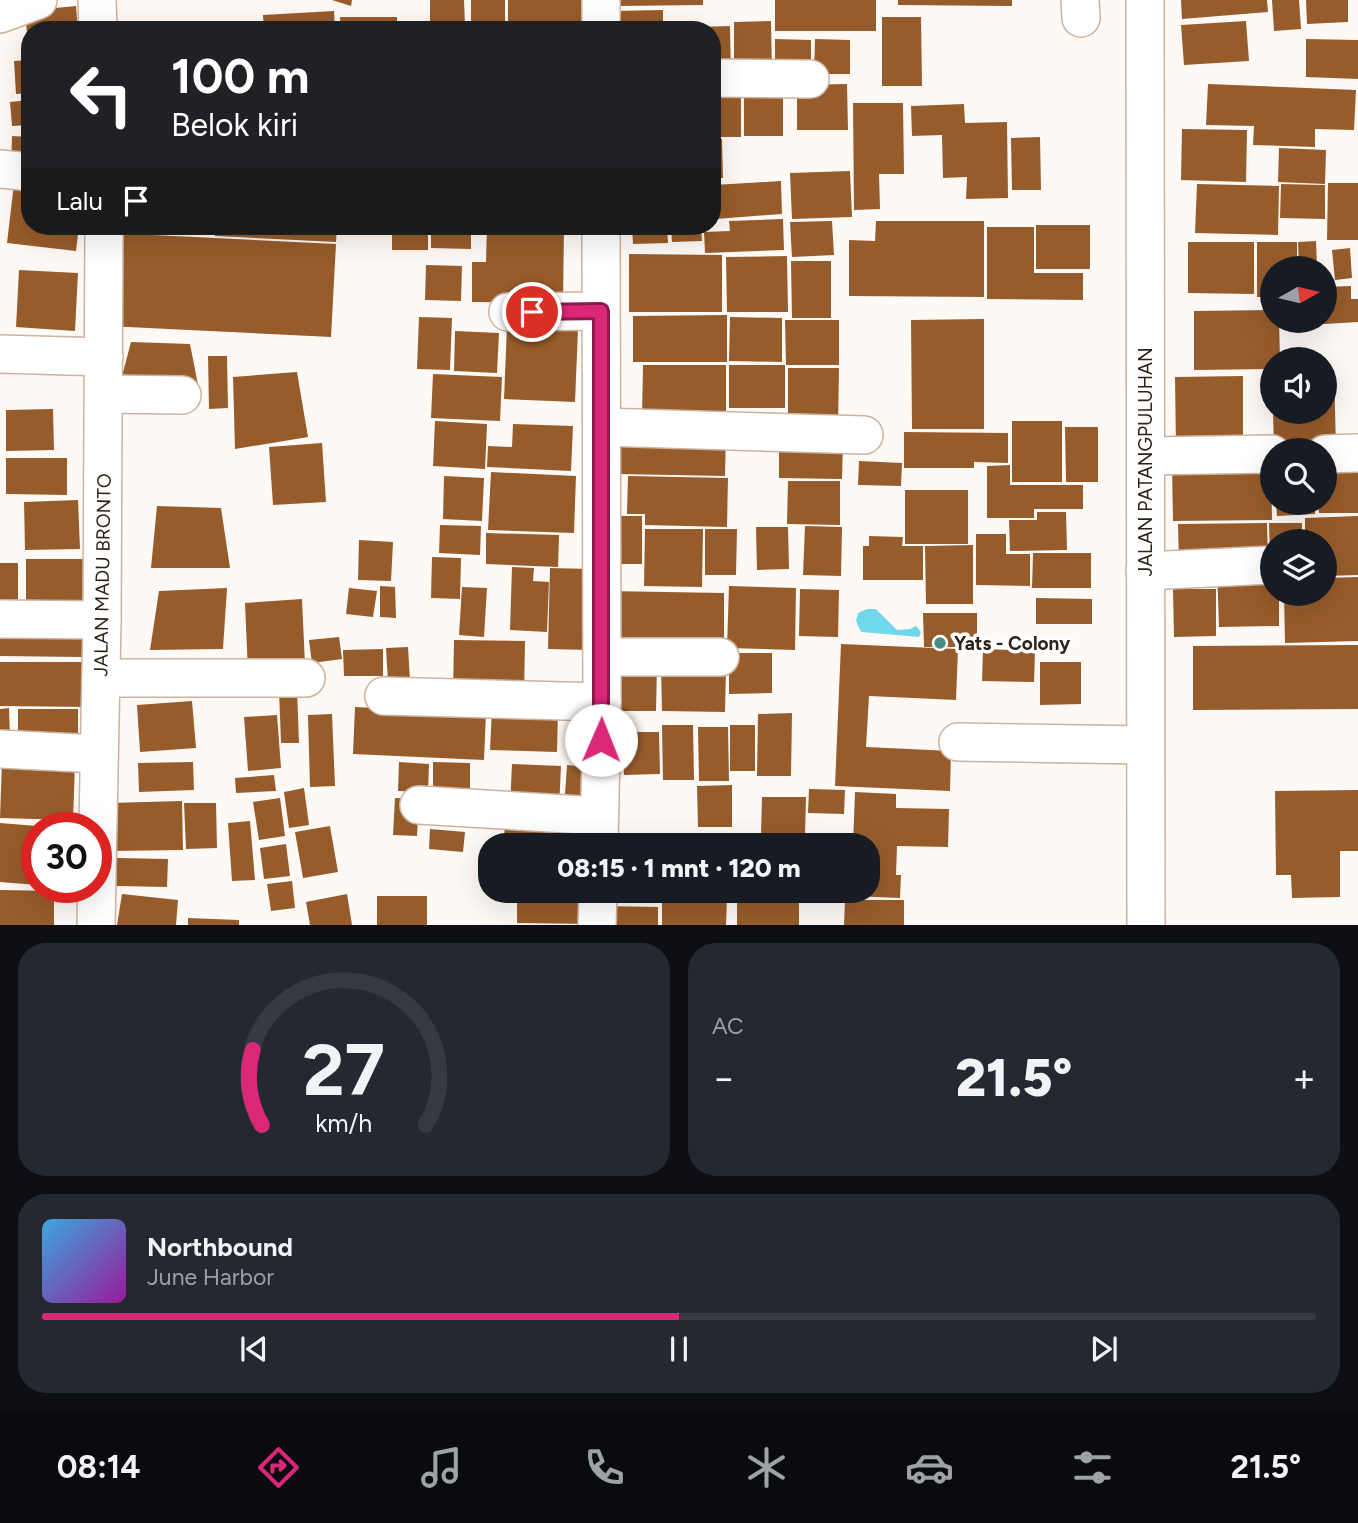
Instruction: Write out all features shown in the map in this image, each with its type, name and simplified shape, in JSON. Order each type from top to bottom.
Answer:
[{"type":"street","points":[[0,14],[38,0]]},
{"type":"street","points":[[97,0],[98,21]]},
{"type":"street","points":[[601,0],[601,21]]},
{"type":"street","name":"JALAN PATANGPULUHAN","points":[[1145,0],[1146,925]]},
{"type":"street","points":[[721,79],[810,79]]},
{"type":"street","points":[[0,169],[21,171]]},
{"type":"street","name":"JALAN MADU BRONTO","points":[[96,925],[102,620],[104,235]]},
{"type":"street","points":[[419,805],[599,831],[602,702],[601,235]]},
{"type":"street","points":[[508,312],[601,311]]},
{"type":"street","points":[[0,354],[104,356]]},
{"type":"street","points":[[104,394],[182,395]]},
{"type":"street","points":[[602,427],[864,435]]},
{"type":"street","points":[[1337,454],[1358,453]]},
{"type":"street","points":[[1146,456],[1260,454]]},
{"type":"street","points":[[1145,571],[1260,566]]},
{"type":"street","points":[[0,619],[102,620]]},
{"type":"street","points":[[602,657],[720,657]]},
{"type":"street","points":[[101,677],[306,678]]},
{"type":"street","points":[[384,696],[602,702]]},
{"type":"street","points":[[958,742],[1145,745]]},
{"type":"street","points":[[0,749],[98,754]]},
{"type":"street","points":[[597,925],[598,903]]},
{"type":"water","points":[[876,609],[897,630],[916,626],[921,632],[919,637],[861,632],[856,621],[858,613]]},
{"type":"building","points":[[332,0],[352,0],[351,6]]},
{"type":"building","points":[[430,0],[464,0],[465,21],[430,21]]},
{"type":"building","points":[[471,0],[505,0],[505,21],[471,21]]},
{"type":"building","points":[[508,0],[586,0],[586,21],[508,21]]},
{"type":"building","points":[[617,0],[703,0],[703,5],[617,6]]},
{"type":"building","points":[[775,0],[876,0],[876,31],[775,31]]},
{"type":"building","points":[[898,0],[1012,0],[1012,6],[898,5]]},
{"type":"building","points":[[1181,0],[1267,0],[1268,12],[1182,19]]},
{"type":"building","points":[[1272,0],[1299,0],[1301,29],[1274,31]]},
{"type":"building","points":[[1306,0],[1348,0],[1348,22],[1307,24]]},
{"type":"building","points":[[76,6],[77,21],[26,21],[25,11]]},
{"type":"building","points":[[663,10],[663,21],[614,21],[614,11]]},
{"type":"building","points":[[334,11],[335,21],[263,21],[263,15]]},
{"type":"building","points":[[340,17],[397,17],[397,21],[340,21]]},
{"type":"building","points":[[882,17],[921,17],[922,86],[882,86]]},
{"type":"building","points":[[771,21],[772,73],[734,73],[734,22]]},
{"type":"building","points":[[1246,21],[1249,61],[1184,65],[1181,25]]},
{"type":"building","points":[[721,26],[730,26],[731,75],[721,76]]},
{"type":"building","points":[[775,39],[811,40],[811,72],[775,71]]},
{"type":"building","points":[[815,39],[850,40],[850,74],[814,74]]},
{"type":"building","points":[[1306,39],[1358,40],[1358,79],[1306,77]]},
{"type":"building","points":[[14,61],[21,61],[21,94],[16,94]]},
{"type":"building","points":[[744,83],[783,83],[783,136],[744,136]]},
{"type":"building","points":[[847,84],[848,130],[797,130],[797,85]]},
{"type":"building","points":[[1208,84],[1356,90],[1354,130],[1315,129],[1315,147],[1253,145],[1254,126],[1206,125]]},
{"type":"building","points":[[721,85],[741,85],[741,137],[721,137]]},
{"type":"building","points":[[21,101],[21,126],[12,126],[10,102]]},
{"type":"building","points":[[853,103],[903,103],[904,174],[879,174],[880,209],[854,210]]},
{"type":"building","points":[[964,104],[965,123],[1007,122],[1008,198],[966,199],[967,177],[943,178],[942,135],[912,136],[911,106]]},
{"type":"building","points":[[1182,129],[1247,130],[1246,182],[1181,180]]},
{"type":"building","points":[[12,136],[21,136],[21,170],[11,169]]},
{"type":"building","points":[[1040,137],[1041,190],[1012,190],[1011,138]]},
{"type":"building","points":[[721,139],[722,139],[721,178]]},
{"type":"building","points":[[1279,148],[1326,150],[1325,184],[1278,182]]},
{"type":"building","points":[[850,171],[852,217],[792,219],[790,173]]},
{"type":"building","points":[[15,175],[21,176],[21,235],[78,235],[76,251],[7,243]]},
{"type":"building","points":[[781,181],[782,214],[721,219],[721,185]]},
{"type":"building","points":[[1328,183],[1358,183],[1358,240],[1327,240]]},
{"type":"building","points":[[1197,184],[1279,186],[1278,235],[1195,233]]},
{"type":"building","points":[[1281,184],[1325,185],[1325,219],[1280,218]]},
{"type":"building","points":[[783,219],[784,250],[705,253],[704,235],[721,235],[721,231],[730,231],[729,221]]},
{"type":"building","points":[[832,221],[834,255],[792,257],[790,222]]},
{"type":"building","points":[[876,221],[984,221],[984,297],[849,296],[849,240],[875,241]]},
{"type":"building","points":[[1036,225],[1090,225],[1090,269],[1036,269]]},
{"type":"building","points":[[987,227],[1034,227],[1034,273],[1083,273],[1083,300],[987,299]]},
{"type":"building","points":[[112,235],[336,244],[331,337],[107,326]]},
{"type":"building","points":[[215,235],[336,235],[336,242]]},
{"type":"building","points":[[392,235],[428,235],[428,250],[392,250]]},
{"type":"building","points":[[431,235],[471,235],[471,249],[431,248]]},
{"type":"building","points":[[487,235],[564,235],[563,303],[472,302],[472,262],[486,262]]},
{"type":"building","points":[[632,235],[668,235],[668,243],[633,244]]},
{"type":"building","points":[[672,235],[702,235],[702,241],[672,242]]},
{"type":"building","points":[[1316,241],[1317,256],[1299,256],[1298,242]]},
{"type":"building","points":[[1188,242],[1254,242],[1254,294],[1188,293]]},
{"type":"building","points":[[1257,242],[1297,242],[1297,256],[1260,256],[1260,297],[1257,297]]},
{"type":"building","points":[[1350,248],[1352,278],[1337,280],[1337,256],[1333,256],[1332,250]]},
{"type":"building","points":[[629,254],[722,255],[722,312],[629,312]]},
{"type":"building","points":[[787,256],[788,312],[727,312],[726,257]]},
{"type":"building","points":[[791,261],[831,261],[831,318],[792,318]]},
{"type":"building","points":[[426,265],[462,266],[461,301],[425,300]]},
{"type":"building","points":[[19,270],[78,273],[75,331],[16,327]]},
{"type":"building","points":[[1351,286],[1351,299],[1358,299],[1358,322],[1337,323],[1337,287]]},
{"type":"building","points":[[1260,310],[1260,333],[1279,333],[1280,347],[1260,347],[1260,369],[1194,370],[1194,311]]},
{"type":"building","points":[[727,315],[727,362],[633,362],[633,316]]},
{"type":"building","points":[[419,317],[452,318],[450,370],[417,369]]},
{"type":"building","points":[[730,317],[782,318],[782,362],[729,361]]},
{"type":"building","points":[[984,319],[984,429],[912,429],[911,320]]},
{"type":"building","points":[[785,320],[839,320],[839,365],[786,365]]},
{"type":"building","points":[[507,326],[578,329],[575,402],[504,399]]},
{"type":"building","points":[[455,331],[499,333],[497,373],[454,371]]},
{"type":"building","points":[[131,342],[190,344],[199,390],[118,391]]},
{"type":"building","points":[[208,356],[227,356],[228,408],[209,409]]},
{"type":"building","points":[[643,365],[726,365],[726,418],[642,417]]},
{"type":"building","points":[[729,365],[785,365],[785,408],[729,408]]},
{"type":"building","points":[[788,368],[839,368],[838,427],[788,427]]},
{"type":"building","points":[[297,372],[308,437],[235,449],[233,377]]},
{"type":"building","points":[[433,374],[502,377],[500,421],[431,418]]},
{"type":"building","points":[[1243,376],[1243,446],[1176,447],[1175,377]]},
{"type":"building","points":[[53,409],[54,450],[6,451],[6,410]]},
{"type":"building","points":[[435,421],[487,424],[485,469],[433,466]]},
{"type":"building","points":[[1012,421],[1062,421],[1062,482],[1012,482]]},
{"type":"building","points":[[513,424],[573,426],[571,471],[487,467],[488,446],[512,447]]},
{"type":"building","points":[[1273,424],[1335,424],[1336,438],[1274,438]]},
{"type":"building","points":[[1065,427],[1098,427],[1098,482],[1066,482]]},
{"type":"building","points":[[618,432],[726,434],[725,476],[618,474]]},
{"type":"building","points":[[904,432],[1008,433],[1008,463],[974,462],[974,468],[904,468]]},
{"type":"building","points":[[779,437],[843,438],[842,479],[779,478]]},
{"type":"building","points":[[322,443],[326,502],[273,505],[269,447]]},
{"type":"building","points":[[6,458],[67,458],[67,495],[6,494]]},
{"type":"building","points":[[859,461],[902,463],[901,486],[858,485]]},
{"type":"building","points":[[1260,461],[1260,515],[1272,515],[1272,520],[1173,521],[1172,463]]},
{"type":"building","points":[[1358,462],[1358,513],[1337,513],[1337,463]]},
{"type":"building","points":[[1010,465],[1010,485],[1083,485],[1083,509],[1034,509],[1034,518],[987,518],[987,466]]},
{"type":"building","points":[[491,472],[576,476],[574,533],[488,530]]},
{"type":"building","points":[[444,476],[484,478],[482,521],[443,519]]},
{"type":"building","points":[[628,476],[728,478],[727,527],[645,525],[645,514],[627,514]]},
{"type":"building","points":[[788,481],[840,481],[840,525],[787,524]]},
{"type":"building","points":[[905,490],[968,490],[968,544],[905,544]]},
{"type":"building","points":[[78,500],[80,549],[25,550],[24,502]]},
{"type":"building","points":[[157,506],[221,508],[230,568],[151,568]]},
{"type":"building","points":[[1037,512],[1066,512],[1067,550],[1010,551],[1009,520],[1037,520]]},
{"type":"building","points":[[606,516],[642,516],[642,564],[606,564]]},
{"type":"building","points":[[1358,516],[1358,575],[1337,576],[1337,529],[1305,529],[1305,518]]},
{"type":"building","points":[[1267,523],[1267,529],[1260,529],[1260,562],[1179,563],[1178,524]]},
{"type":"building","points":[[1269,523],[1302,523],[1302,529],[1269,529]]},
{"type":"building","points":[[440,525],[481,526],[480,555],[439,553]]},
{"type":"building","points":[[805,526],[842,527],[841,576],[803,575]]},
{"type":"building","points":[[756,527],[788,527],[789,569],[757,570]]},
{"type":"building","points":[[645,529],[703,529],[702,587],[644,586]]},
{"type":"building","points":[[705,529],[737,529],[736,575],[705,575]]},
{"type":"building","points":[[486,533],[559,535],[558,567],[486,564]]},
{"type":"building","points":[[976,534],[1006,534],[1006,554],[1030,554],[1030,586],[976,585]]},
{"type":"building","points":[[869,536],[903,537],[902,546],[923,546],[923,580],[863,580],[863,546],[869,546]]},
{"type":"building","points":[[359,540],[393,542],[391,581],[358,580]]},
{"type":"building","points":[[973,545],[973,604],[926,604],[925,546]]},
{"type":"building","points":[[1033,553],[1091,553],[1091,588],[1032,588]]},
{"type":"building","points":[[432,557],[461,558],[460,599],[431,598]]},
{"type":"building","points":[[26,559],[86,559],[86,614],[26,614]]},
{"type":"building","points":[[0,563],[18,563],[18,616],[0,616]]},
{"type":"building","points":[[512,567],[534,568],[533,581],[549,582],[547,632],[510,630]]},
{"type":"building","points":[[550,568],[591,569],[589,650],[548,649]]},
{"type":"building","points":[[1260,569],[1260,606],[1279,606],[1279,626],[1219,627],[1217,570]]},
{"type":"building","points":[[1358,577],[1358,641],[1285,643],[1284,606],[1337,606],[1337,578]]},
{"type":"building","points":[[380,586],[395,587],[396,618],[380,617]]},
{"type":"building","points":[[729,586],[796,588],[795,650],[727,648]]},
{"type":"building","points":[[462,587],[487,588],[484,637],[459,635]]},
{"type":"building","points":[[227,588],[223,649],[150,650],[159,591]]},
{"type":"building","points":[[349,588],[377,591],[373,617],[346,614]]},
{"type":"building","points":[[800,589],[839,590],[838,637],[799,636]]},
{"type":"building","points":[[1173,589],[1216,589],[1216,636],[1174,637]]},
{"type":"building","points":[[606,591],[724,593],[724,651],[606,642]]},
{"type":"building","points":[[1036,598],[1092,599],[1092,624],[1036,624]]},
{"type":"building","points":[[302,599],[305,665],[248,672],[245,603]]},
{"type":"building","points":[[923,613],[977,613],[977,647],[924,647]]},
{"type":"building","points":[[0,622],[83,623],[82,657],[0,656]]},
{"type":"building","points":[[339,637],[342,659],[312,663],[309,640]]},
{"type":"building","points":[[454,640],[525,641],[524,695],[453,694]]},
{"type":"building","points":[[841,644],[958,649],[956,700],[869,696],[866,747],[951,751],[950,791],[835,786]]},
{"type":"building","points":[[1358,645],[1358,709],[1193,710],[1193,646]]},
{"type":"building","points":[[408,647],[410,681],[388,682],[386,648]]},
{"type":"building","points":[[383,649],[383,676],[344,676],[343,650]]},
{"type":"building","points":[[983,649],[1035,651],[1034,682],[982,681]]},
{"type":"building","points":[[729,653],[772,653],[772,693],[729,694]]},
{"type":"building","points":[[0,662],[88,662],[89,707],[0,706]]},
{"type":"building","points":[[1040,662],[1081,662],[1081,704],[1040,705]]},
{"type":"building","points":[[613,663],[657,665],[656,711],[611,711]]},
{"type":"building","points":[[661,666],[726,668],[725,712],[662,711]]},
{"type":"building","points":[[297,689],[299,743],[281,743],[279,690]]},
{"type":"building","points":[[192,701],[196,748],[140,752],[137,705]]},
{"type":"building","points":[[355,707],[486,713],[484,760],[353,754]]},
{"type":"building","points":[[9,708],[10,740],[0,741],[0,709]]},
{"type":"building","points":[[18,709],[78,709],[78,748],[18,749]]},
{"type":"building","points":[[492,709],[558,711],[557,752],[490,750]]},
{"type":"building","points":[[792,713],[791,776],[757,776],[758,714]]},
{"type":"building","points":[[332,714],[335,786],[310,787],[308,715]]},
{"type":"building","points":[[277,715],[281,768],[248,771],[244,717]]},
{"type":"building","points":[[662,725],[693,725],[694,780],[663,780]]},
{"type":"building","points":[[730,725],[755,725],[755,771],[730,771]]},
{"type":"building","points":[[698,727],[728,727],[729,781],[699,781]]},
{"type":"building","points":[[623,732],[659,732],[660,774],[624,775]]},
{"type":"building","points":[[2,761],[75,764],[73,812],[21,812],[21,819],[0,818]]},
{"type":"building","points":[[193,762],[194,790],[139,792],[138,763]]},
{"type":"building","points":[[399,762],[429,764],[428,792],[398,791]]},
{"type":"building","points":[[433,762],[470,763],[470,791],[433,790]]},
{"type":"building","points":[[512,764],[561,766],[559,808],[510,806]]},
{"type":"building","points":[[567,765],[588,767],[585,811],[564,810]]},
{"type":"building","points":[[274,775],[276,791],[236,793],[235,778]]},
{"type":"building","points":[[732,785],[732,827],[698,827],[697,786]]},
{"type":"building","points":[[304,788],[309,825],[289,828],[284,792]]},
{"type":"building","points":[[809,789],[845,790],[844,814],[808,813]]},
{"type":"building","points":[[1358,790],[1358,851],[1340,851],[1340,897],[1292,898],[1291,875],[1276,875],[1275,791]]},
{"type":"building","points":[[855,792],[896,794],[896,808],[949,809],[948,847],[897,846],[896,875],[901,875],[900,898],[880,897],[880,833],[853,833]]},
{"type":"building","points":[[762,797],[806,797],[805,833],[761,833]]},
{"type":"building","points":[[280,798],[285,836],[259,840],[253,802]]},
{"type":"building","points":[[395,798],[419,799],[417,836],[393,835]]},
{"type":"building","points":[[182,801],[183,850],[112,851],[110,803]]},
{"type":"building","points":[[184,803],[216,803],[217,848],[186,849]]},
{"type":"building","points":[[505,816],[569,819],[568,833],[504,833]]},
{"type":"building","points":[[250,821],[255,880],[232,881],[228,823]]},
{"type":"building","points":[[0,823],[21,825],[21,884],[0,882]]},
{"type":"building","points":[[330,826],[338,872],[303,878],[295,832]]},
{"type":"building","points":[[430,829],[465,832],[463,852],[429,849]]},
{"type":"building","points":[[286,844],[290,876],[264,879],[260,848]]},
{"type":"building","points":[[117,858],[168,859],[167,887],[116,886]]},
{"type":"building","points":[[292,881],[295,908],[271,911],[267,884]]},
{"type":"building","points":[[0,890],[21,890],[21,903],[54,903],[54,925],[0,925]]},
{"type":"building","points":[[122,894],[178,900],[176,925],[117,925]]},
{"type":"building","points":[[347,894],[352,925],[310,925],[306,902]]},
{"type":"building","points":[[377,896],[427,896],[427,925],[377,925]]},
{"type":"building","points":[[904,900],[904,925],[844,925],[845,903]]},
{"type":"building","points":[[517,903],[590,903],[590,924],[517,923]]},
{"type":"building","points":[[662,903],[727,903],[726,925],[662,925]]},
{"type":"building","points":[[737,903],[799,903],[799,925],[737,925]]},
{"type":"building","points":[[604,906],[658,907],[658,925],[604,925]]},
{"type":"building","points":[[188,918],[239,920],[239,925],[188,925]]},
{"type":"place","name":"Yats - Colony","points":[[940,643]]},
{"type":"route","points":[[532,312],[601,311],[601,740]]}]
